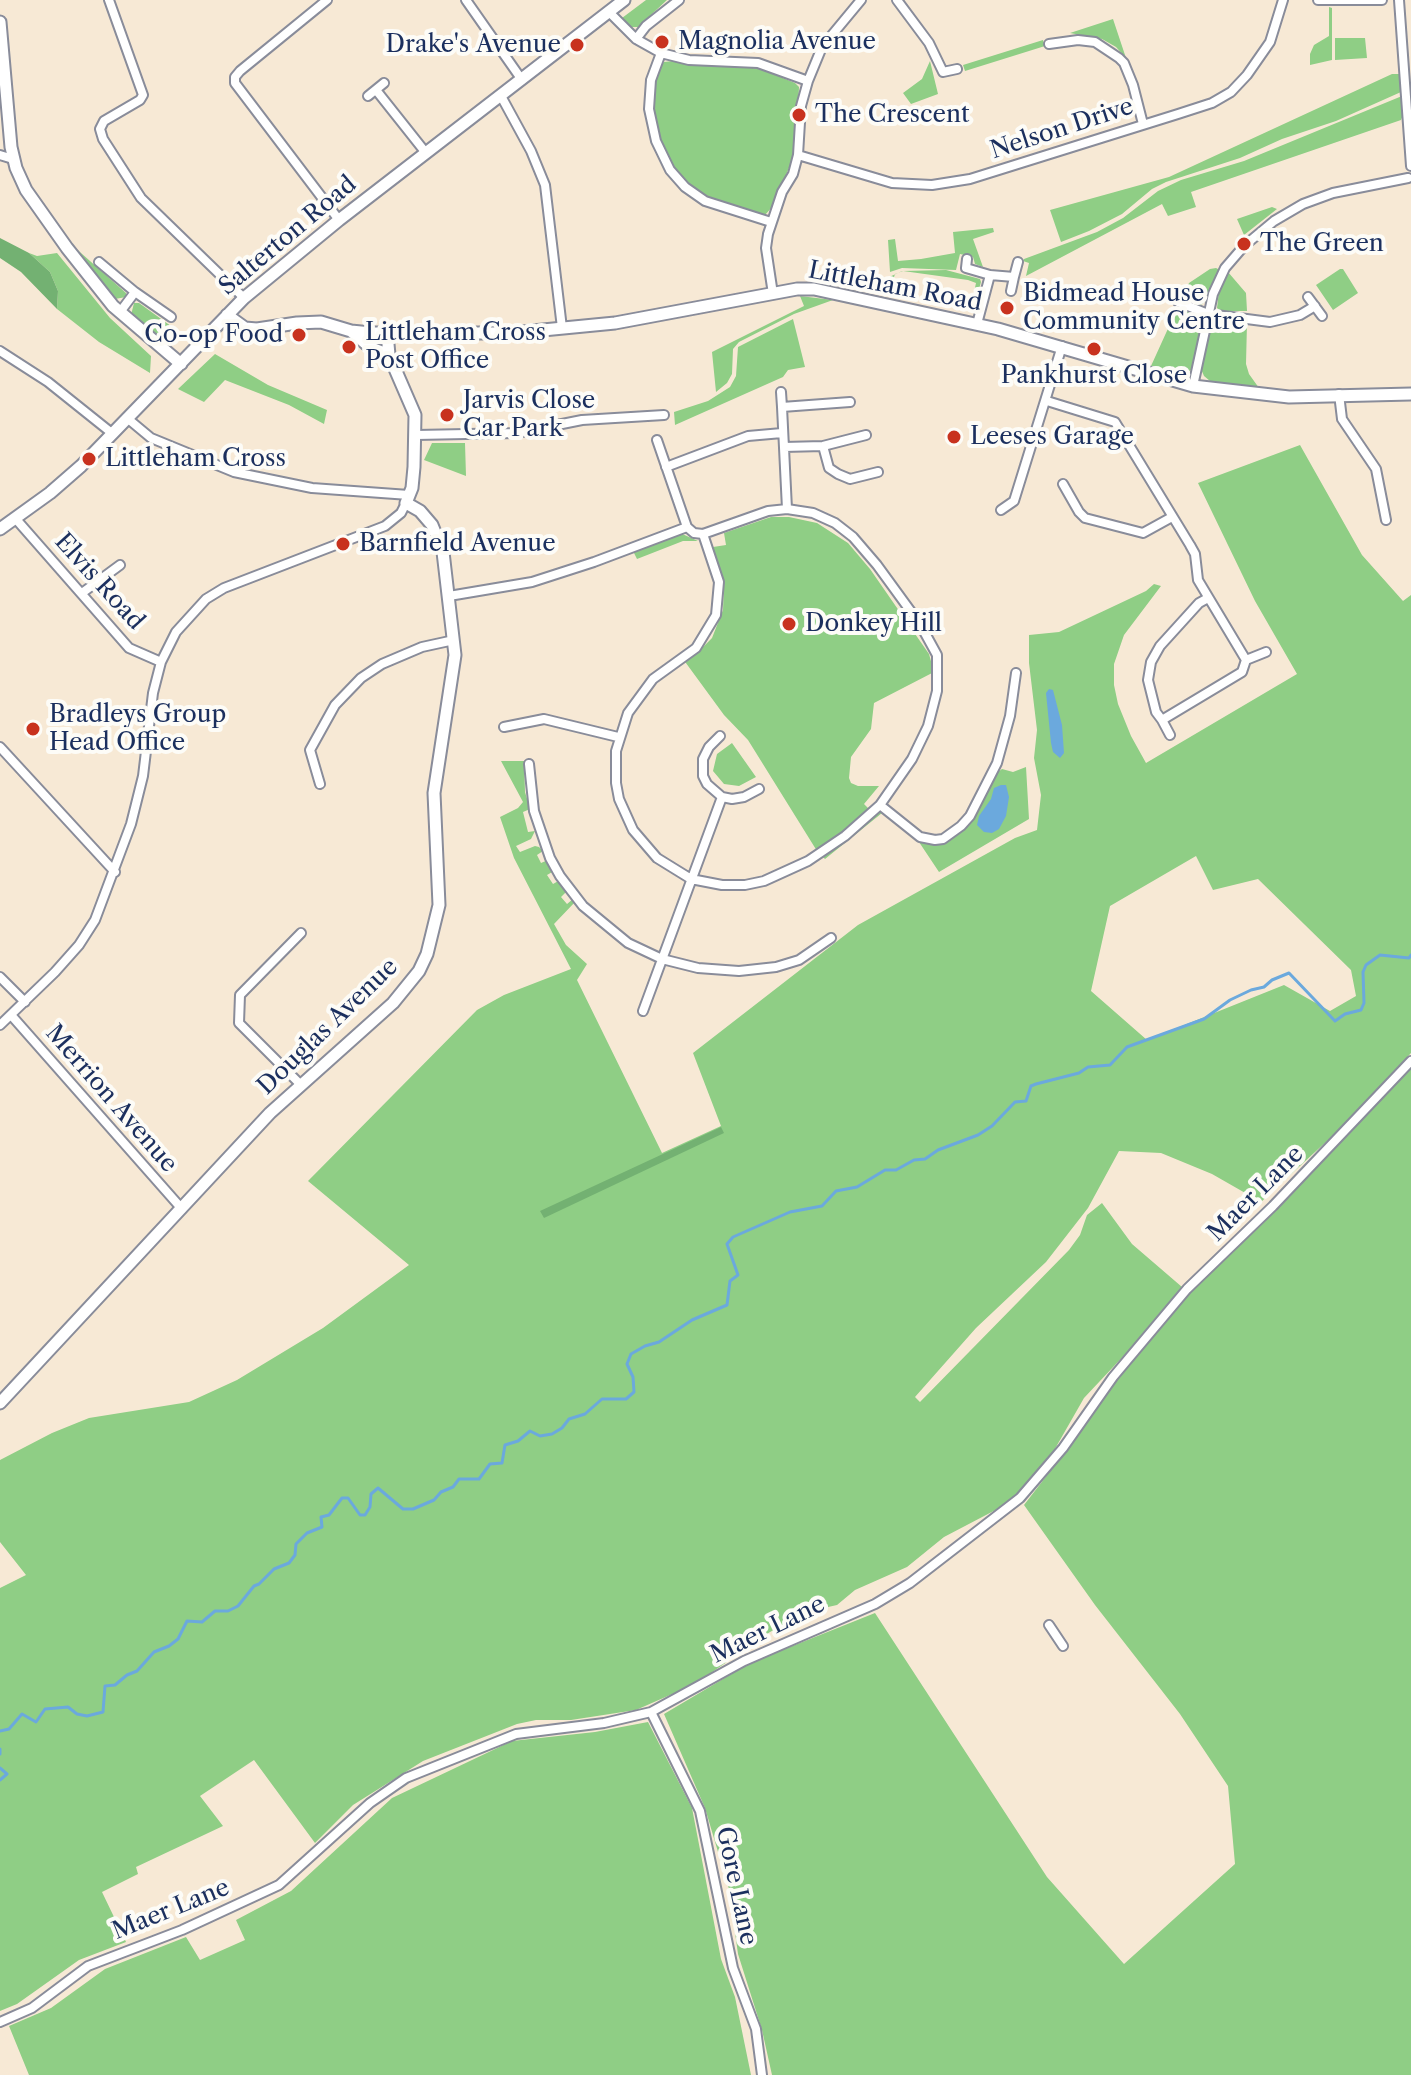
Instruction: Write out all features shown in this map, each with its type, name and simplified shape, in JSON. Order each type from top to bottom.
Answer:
[{"type":"street","points":[[109,0],[143,95],[140,100],[104,121],[100,129],[103,139],[141,198],[244,298]]},
{"type":"street","points":[[327,0],[240,71],[235,83],[339,220]]},
{"type":"street","points":[[466,0],[522,80]]},
{"type":"street","name":"Salterton Road","points":[[0,529],[61,484],[244,298],[339,220],[624,0]]},
{"type":"street","points":[[636,39],[646,26],[679,0]]},
{"type":"street","points":[[773,294],[766,248],[771,222],[782,192],[793,174],[798,155],[801,106],[808,81],[822,47],[861,0]]},
{"type":"street","points":[[897,0],[929,43],[943,72],[957,69]]},
{"type":"street","name":"Nelson Drive","points":[[798,155],[892,183],[932,185],[970,179],[1012,167],[1212,103],[1231,92],[1256,65],[1270,42],[1283,0]]},
{"type":"street","points":[[1318,0],[1382,0]]},
{"type":"street","points":[[1193,386],[1213,294],[1225,268],[1244,246],[1274,221],[1303,204],[1333,193],[1410,174],[1399,0]]},
{"type":"street","points":[[609,12],[636,39],[661,53],[689,60],[758,63],[808,81]]},
{"type":"street","points":[[0,22],[13,159],[26,190],[120,312],[181,364]]},
{"type":"street","points":[[1049,44],[1078,40],[1095,42],[1119,58],[1133,85],[1143,124]]},
{"type":"street","points":[[661,53],[651,80],[649,109],[656,141],[670,170],[685,187],[705,201],[771,222]]},
{"type":"street","points":[[368,96],[384,83]]},
{"type":"street","points":[[376,90],[426,153]]},
{"type":"street","points":[[501,96],[531,151],[545,185],[562,328]]},
{"type":"street","points":[[0,155],[13,159]]},
{"type":"street","points":[[967,259],[966,268],[990,275],[1014,277]]},
{"type":"street","points":[[99,262],[171,317]]},
{"type":"street","points":[[1011,291],[1018,262]]},
{"type":"street","points":[[977,324],[990,275]]},
{"type":"street","name":"Littleham Road","points":[[227,315],[245,328],[321,322],[351,331],[512,333],[666,315],[814,289],[977,324],[1193,386],[1289,397],[1411,394]]},
{"type":"street","points":[[120,312],[135,292]]},
{"type":"street","points":[[1308,297],[1322,316]]},
{"type":"street","points":[[1178,302],[1208,314],[1270,322],[1300,315],[1315,306]]},
{"type":"street","points":[[351,331],[371,348],[389,355]]},
{"type":"street","points":[[0,1025],[79,945],[95,920],[131,824],[143,776],[153,693],[161,662],[176,632],[206,599],[215,594],[256,573],[385,526],[401,513],[408,499],[416,435],[412,405],[389,355],[387,333]]},
{"type":"street","points":[[1001,510],[1014,501],[1062,346]]},
{"type":"street","points":[[0,351],[48,382],[113,434]]},
{"type":"street","points":[[781,392],[787,509]]},
{"type":"street","points":[[1339,394],[1342,419],[1376,469],[1386,520]]},
{"type":"street","points":[[1047,401],[1115,422],[1195,554],[1196,577],[1246,660]]},
{"type":"street","points":[[782,407],[850,402]]},
{"type":"street","points":[[416,435],[517,433],[582,420],[664,415]]},
{"type":"street","points":[[127,418],[151,438],[234,472],[312,488],[408,499]]},
{"type":"street","points":[[666,467],[748,436],[782,433]]},
{"type":"street","points":[[784,447],[823,446],[866,435]]},
{"type":"street","points":[[657,440],[687,527],[694,533],[703,534],[768,511],[787,509],[824,518],[853,537],[877,565],[920,624],[937,655],[937,691],[928,726],[912,759],[880,805],[845,836],[816,856],[792,870],[745,885],[722,885],[691,879],[657,858],[633,830],[619,799],[616,783],[618,737],[628,713],[640,694],[703,640],[716,615],[719,582],[703,534]]},
{"type":"street","points":[[823,446],[829,468],[838,474],[850,479],[878,472]]},
{"type":"street","points":[[1063,484],[1085,518],[1143,533],[1172,517]]},
{"type":"street","name":"Douglas Avenue","points":[[0,1403],[233,1152],[301,1085],[393,1003],[413,979],[427,954],[439,905],[434,793],[440,740],[454,670],[454,640],[443,552],[438,536],[408,499]]},
{"type":"street","name":"Elvis Road","points":[[15,518],[129,648],[161,662]]},
{"type":"street","points":[[449,596],[532,582],[687,527]]},
{"type":"street","points":[[82,593],[120,565]]},
{"type":"street","points":[[1170,735],[1149,691],[1151,662],[1160,646],[1199,603],[1208,598]]},
{"type":"street","points":[[320,784],[310,750],[335,705],[361,678],[382,664],[422,647],[454,640]]},
{"type":"street","points":[[1162,720],[1242,672],[1246,660],[1266,652]]},
{"type":"street","points":[[880,805],[920,837],[943,839],[961,826],[970,816],[997,763],[1010,716],[1016,673]]},
{"type":"street","points":[[504,727],[544,719],[618,737]]},
{"type":"street","points":[[720,736],[709,747],[702,766],[707,784],[722,797],[738,799],[759,789]]},
{"type":"street","points":[[0,747],[115,872]]},
{"type":"street","points":[[529,764],[534,811],[541,838],[560,876],[583,906],[628,943],[662,959],[710,970],[759,970],[799,960],[831,938]]},
{"type":"street","points":[[643,1011],[722,797]]},
{"type":"street","points":[[301,933],[240,995],[239,1023],[301,1085]]},
{"type":"street","points":[[0,977],[25,1002]]},
{"type":"street","name":"Merrion Avenue","points":[[11,1015],[182,1209]]},
{"type":"street","name":"Maer Lane","points":[[0,2022],[32,2008],[88,1966],[182,1930],[279,1885],[370,1803],[406,1778],[516,1734],[604,1723],[651,1712],[744,1661],[885,1599],[942,1561],[1020,1498],[1063,1448],[1113,1377],[1187,1289],[1285,1194],[1411,1061]]},
{"type":"street","points":[[1049,1625],[1063,1646]]},
{"type":"street","name":"Gore Lane","points":[[651,1712],[700,1811],[733,1968],[756,2029],[762,2075]]},
{"type":"green space","points":[[646,0],[667,0],[638,27],[628,27],[622,18]]},
{"type":"green space","points":[[1329,7],[1332,8],[1332,60],[1310,65],[1314,45],[1329,36]]},
{"type":"green space","points":[[1113,19],[1126,58],[1116,47],[1102,39],[1070,33]]},
{"type":"green space","points":[[1335,38],[1365,38],[1367,58],[1335,60]]},
{"type":"green space","points":[[1043,40],[1045,46],[965,71],[963,65]]},
{"type":"green space","points":[[930,61],[938,94],[911,104],[903,93],[922,79]]},
{"type":"green space","points":[[664,62],[689,65],[761,69],[799,87],[796,151],[773,206],[765,215],[759,216],[711,200],[697,192],[665,153],[658,137],[654,88],[661,66]]},
{"type":"green space","points":[[1392,74],[1400,74],[1401,92],[1240,158],[1166,182],[1152,189],[1122,214],[1061,242],[1050,210],[1169,177]]},
{"type":"green space","points":[[1402,96],[1401,120],[1191,192],[1196,207],[1168,216],[1162,204],[1026,276],[1029,263],[1024,259],[1097,232],[1123,218],[1158,191],[1181,180],[1244,161]]},
{"type":"green space","points":[[1272,207],[1277,209],[1244,235],[1237,219]]},
{"type":"green space","points":[[993,228],[994,232],[973,239],[983,267],[975,264],[973,257],[960,254],[956,270],[902,268],[890,272],[888,240],[895,239],[898,261],[921,259],[955,253],[953,232]]},
{"type":"green space","points":[[0,238],[29,253],[50,272],[58,291],[57,309],[21,272],[0,258]]},
{"type":"green space","points":[[72,245],[126,293],[126,297],[115,299]]},
{"type":"green space","points":[[29,253],[37,256],[57,253],[110,318],[151,356],[150,373],[99,342],[57,309],[58,291],[50,272]]},
{"type":"green space","points":[[1216,268],[1220,270],[1206,301],[1198,307],[1190,304],[1191,298],[1184,294],[1189,283]]},
{"type":"green space","points":[[1340,269],[1358,293],[1333,310],[1316,285]]},
{"type":"green space","points":[[946,270],[980,279],[973,311],[970,311],[976,283],[903,271],[898,273],[902,271]]},
{"type":"green space","points":[[1228,272],[1246,293],[1247,311],[1219,311],[1217,308],[1219,291]]},
{"type":"green space","points":[[895,274],[888,296],[862,290]]},
{"type":"green space","points":[[800,296],[833,300],[794,314],[739,342],[733,349],[732,374],[716,392],[712,352],[804,306]]},
{"type":"green space","points":[[134,303],[139,303],[182,334],[173,344],[152,332],[131,315]]},
{"type":"green space","points":[[1190,310],[1200,316],[1202,322],[1191,370],[1183,375],[1151,366],[1176,311],[1183,314]]},
{"type":"green space","points":[[793,319],[805,367],[788,370],[783,377],[675,425],[674,412],[708,401],[730,387],[736,376],[738,347]]},
{"type":"green space","points":[[1224,320],[1247,323],[1246,364],[1259,388],[1210,381],[1204,376],[1201,369],[1209,330],[1212,324]]},
{"type":"green space","points":[[215,354],[268,385],[327,410],[324,424],[289,405],[225,380],[204,402],[178,389]]},
{"type":"green space","points":[[432,443],[465,443],[466,476],[424,460]]},
{"type":"green space","points":[[1300,445],[1362,555],[1403,601],[1411,595],[1411,1053],[1341,1128],[1261,1202],[1212,1174],[1161,1153],[1119,1151],[1088,1208],[1046,1262],[976,1328],[915,1397],[920,1402],[1069,1250],[1080,1235],[1087,1215],[1102,1203],[1132,1244],[1182,1287],[1134,1350],[1131,1348],[1084,1398],[1048,1461],[1007,1504],[944,1537],[907,1567],[855,1590],[837,1605],[806,1612],[770,1632],[695,1684],[636,1710],[517,1724],[423,1761],[353,1805],[315,1843],[254,1760],[200,1796],[223,1826],[136,1867],[138,1874],[102,1892],[126,1942],[79,1960],[17,2004],[0,2011],[0,1588],[26,1575],[0,1542],[0,1460],[89,1418],[189,1402],[237,1380],[323,1328],[409,1265],[308,1181],[477,1010],[504,995],[571,969],[514,858],[500,817],[523,802],[501,761],[524,761],[525,792],[530,809],[523,812],[528,832],[535,831],[531,839],[516,846],[520,852],[539,847],[543,851],[537,855],[541,863],[548,860],[554,871],[547,875],[553,884],[560,880],[567,891],[561,897],[567,904],[573,899],[575,902],[554,924],[566,945],[587,964],[577,980],[662,1153],[721,1126],[693,1053],[858,925],[1015,838],[1037,830],[1041,795],[1034,758],[1037,730],[1029,635],[1059,632],[1146,591],[1154,584],[1161,586],[1124,635],[1114,664],[1118,704],[1146,763],[1297,674],[1255,601],[1198,483]],"holes":[[[1196,856],[1213,890],[1258,879],[1351,970],[1356,996],[1330,1011],[1284,985],[1147,1040],[1091,991],[1110,906]]]},
{"type":"green space","points":[[771,517],[817,523],[848,543],[870,569],[929,654],[934,672],[874,703],[871,729],[851,757],[849,778],[851,783],[858,786],[879,786],[864,804],[870,810],[882,813],[825,859],[748,740],[724,715],[683,659],[701,649],[712,638],[723,610],[724,585],[713,547],[726,545],[724,533]]},
{"type":"green space","points":[[680,533],[698,541],[683,541],[637,559],[633,551]]},
{"type":"green space","points":[[732,743],[756,777],[739,786],[724,784],[713,771],[717,754]]},
{"type":"green space","points":[[1026,767],[1029,819],[939,872],[917,839],[946,842],[961,831],[974,813],[994,775],[1002,769],[1013,772]]},
{"type":"green space","points":[[1411,1065],[1411,2075],[772,2075],[762,2030],[738,1954],[729,1889],[705,1808],[664,1714],[750,1663],[875,1613],[1047,1877],[1124,1964],[1235,1864],[1228,1786],[1180,1714],[1095,1605],[1024,1505],[1115,1380],[1192,1290],[1269,1207],[1364,1117]]},
{"type":"green space","points":[[721,1127],[724,1133],[544,1218],[540,1211]]},
{"type":"green space","points":[[648,1722],[692,1808],[721,1959],[735,1997],[751,2075],[29,2075],[9,2026],[51,2008],[105,1969],[186,1937],[200,1960],[245,1940],[236,1920],[291,1891],[392,1798],[512,1741],[595,1732]]},
{"type":"water","points":[[1049,689],[1053,690],[1062,725],[1064,753],[1060,758],[1053,752],[1051,743],[1046,693]]},
{"type":"water","points":[[1006,785],[1009,797],[1006,816],[999,829],[992,833],[984,832],[977,825],[979,816],[991,799],[994,788]]},
{"type":"waterway","points":[[0,1731],[9,1729],[22,1714],[36,1722],[45,1709],[68,1707],[77,1714],[87,1716],[103,1712],[105,1686],[115,1685],[137,1671],[154,1652],[178,1639],[187,1621],[202,1622],[215,1611],[228,1611],[238,1606],[254,1586],[274,1569],[289,1563],[295,1555],[296,1544],[307,1533],[322,1527],[321,1517],[329,1515],[342,1498],[348,1498],[360,1515],[365,1515],[370,1507],[371,1494],[378,1488],[403,1509],[413,1509],[434,1500],[459,1479],[479,1479],[490,1464],[502,1463],[505,1445],[518,1441],[530,1431],[540,1436],[552,1434],[569,1419],[585,1414],[602,1399],[626,1399],[634,1392],[633,1377],[627,1364],[631,1354],[659,1342],[692,1320],[727,1305],[730,1281],[738,1275],[727,1244],[733,1237],[790,1212],[822,1206],[836,1191],[857,1187],[885,1170],[896,1170],[978,1135],[992,1126],[1015,1102],[1026,1101],[1031,1086],[1079,1073],[1088,1067],[1110,1065],[1127,1047],[1204,1019],[1230,1000],[1289,973],[1335,1021],[1345,1014],[1361,1010],[1366,965],[1380,955],[1409,958],[1411,955]]},
{"type":"waterway","points":[[0,1749],[0,1754]]},
{"type":"waterway","points":[[0,1768],[7,1774],[0,1780]]},
{"type":"place","name":"Magnolia Avenue","points":[[662,42]]},
{"type":"place","name":"Drake's Avenue","points":[[577,45]]},
{"type":"place","name":"The Crescent","points":[[799,115]]},
{"type":"place","name":"The Green","points":[[1244,244]]},
{"type":"place","name":"Bidmead House Community Centre","points":[[1007,308]]},
{"type":"place","name":"Co-op Food","points":[[299,335]]},
{"type":"place","name":"Littleham Cross Post Office","points":[[349,347]]},
{"type":"place","name":"Pankhurst Close","points":[[1094,349]]},
{"type":"place","name":"Jarvis Close Car Park","points":[[447,415]]},
{"type":"place","name":"Leeses Garage","points":[[954,437]]},
{"type":"place","name":"Littleham Cross","points":[[89,459]]},
{"type":"place","name":"Barnfield Avenue","points":[[343,544]]},
{"type":"place","name":"Donkey Hill","points":[[789,624]]},
{"type":"place","name":"Bradleys Group Head Office","points":[[33,729]]}]
